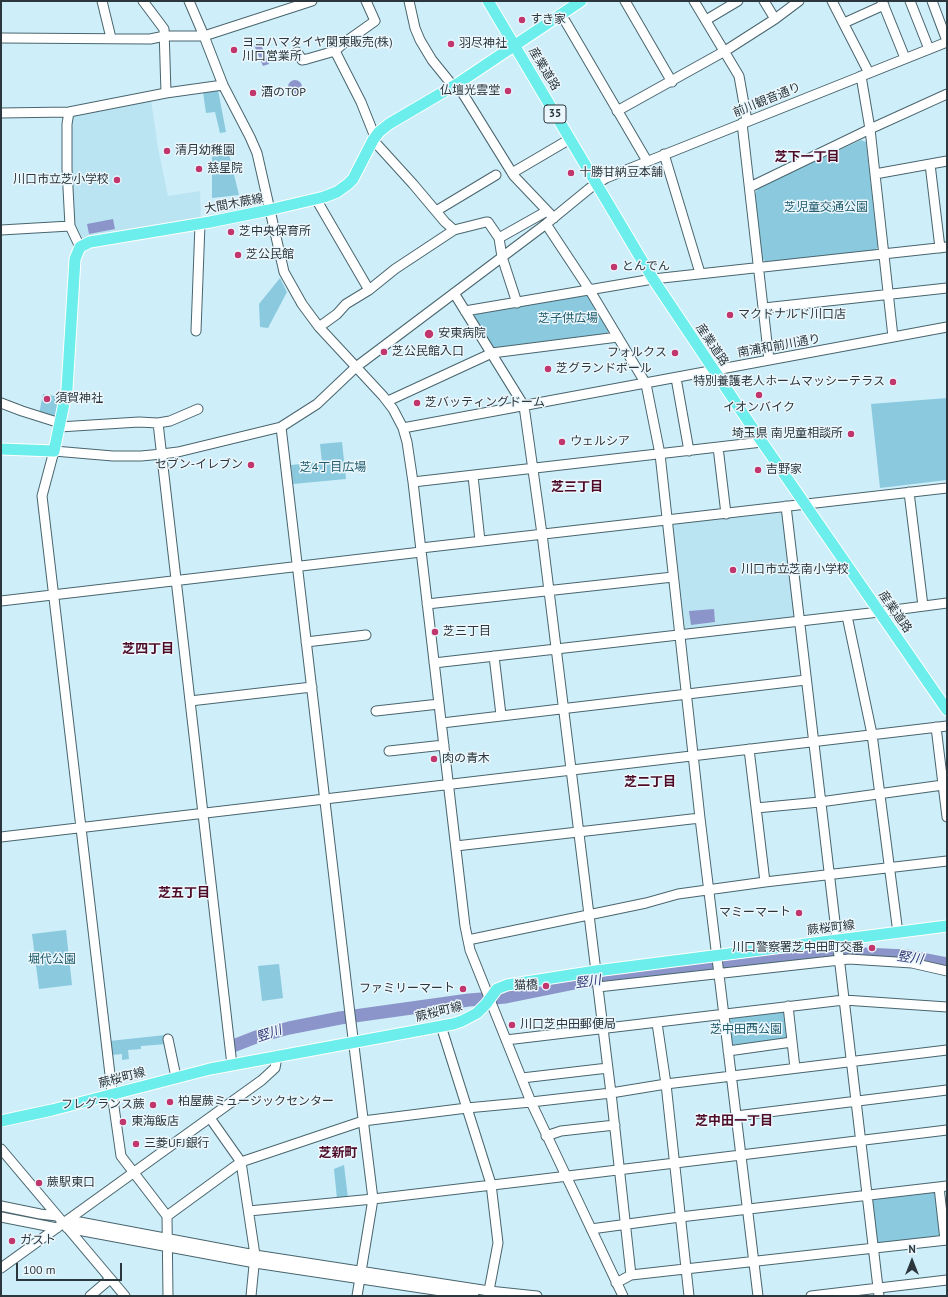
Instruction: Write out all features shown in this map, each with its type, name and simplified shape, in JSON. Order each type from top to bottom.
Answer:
[{"type":"main road","name":"産業道路","points":[[488,1],[653,279],[762,442],[947,710]]},
{"type":"main road","name":"大間木蕨線","points":[[80,247],[90,242],[200,224],[269,210],[334,194],[348,184],[357,172],[374,139],[389,124],[455,85],[514,44],[581,1]]},
{"type":"main road","points":[[1,449],[54,451],[68,380],[76,259],[80,247]]},
{"type":"main road","name":"蕨桜町線","points":[[1,1121],[52,1110],[176,1077],[462,1021],[470,1018],[482,1009],[497,990],[507,985],[597,979],[717,957],[837,943],[947,926]]},
{"type":"street","points":[[102,1],[111,38]]},
{"type":"street","points":[[143,1],[164,29],[166,93]]},
{"type":"street","points":[[189,1],[223,85],[257,153],[284,272],[302,304],[319,327],[388,401],[403,428],[407,442],[413,482],[456,846],[468,940],[472,956],[546,1136],[623,1296]]},
{"type":"street","points":[[1,38],[150,39],[165,36],[204,36],[312,1]]},
{"type":"street","points":[[297,52],[302,60],[335,51],[375,21],[366,1]]},
{"type":"street","points":[[409,1],[415,28],[420,40],[432,60],[455,85],[512,173],[551,214]]},
{"type":"street","points":[[625,1],[672,82]]},
{"type":"street","points":[[694,1],[739,76],[769,360]]},
{"type":"street","points":[[706,20],[738,1]]},
{"type":"street","points":[[764,1],[775,19]]},
{"type":"street","points":[[617,111],[672,82],[725,51],[775,19],[799,1]]},
{"type":"street","points":[[832,1],[844,23],[865,74],[888,294],[894,337]]},
{"type":"street","points":[[910,1],[929,49]]},
{"type":"street","points":[[932,1],[947,42]]},
{"type":"street","points":[[844,23],[883,3],[905,58]]},
{"type":"street","points":[[561,14],[647,161]]},
{"type":"street","name":"前川観音通り","points":[[551,214],[596,184],[615,174],[947,42]]},
{"type":"street","points":[[335,51],[361,102],[374,139],[436,212],[454,230]]},
{"type":"street","points":[[1,113],[69,112],[166,93],[223,85]]},
{"type":"street","points":[[750,187],[870,129],[947,94]]},
{"type":"street","points":[[69,112],[67,124],[67,169],[70,226],[80,247]]},
{"type":"street","points":[[512,173],[570,139]]},
{"type":"street","points":[[664,154],[700,273]]},
{"type":"street","points":[[875,174],[947,161]]},
{"type":"street","points":[[465,311],[653,279],[944,248],[930,164]]},
{"type":"street","points":[[436,212],[496,175]]},
{"type":"street","points":[[316,199],[369,290]]},
{"type":"street","points":[[168,1296],[167,1216],[121,1156],[112,1094],[42,496],[54,451],[113,456],[162,454],[178,452],[281,426],[317,404],[356,367],[546,224],[551,214]]},
{"type":"street","points":[[499,238],[551,214]]},
{"type":"street","points":[[319,327],[337,314],[346,304],[369,290],[395,269],[454,230],[488,222],[499,238],[502,257],[517,303]]},
{"type":"street","points":[[196,331],[200,224]]},
{"type":"street","points":[[546,224],[589,289],[646,384],[660,454],[708,890],[758,1296]]},
{"type":"street","points":[[1,230],[70,226]]},
{"type":"street","points":[[764,308],[947,288]]},
{"type":"street","points":[[454,293],[524,406],[549,590],[632,1275]]},
{"type":"street","name":"南浦和前川通り","points":[[403,428],[947,327]]},
{"type":"street","points":[[388,401],[492,353],[618,337]]},
{"type":"street","points":[[676,378],[689,451]]},
{"type":"street","points":[[1,403],[59,425],[139,422],[158,423],[170,421],[198,409]]},
{"type":"street","points":[[158,423],[232,1065]]},
{"type":"street","points":[[281,426],[350,1017],[374,1199],[357,1296]]},
{"type":"street","points":[[413,482],[762,442]]},
{"type":"street","points":[[718,447],[726,514]]},
{"type":"street","points":[[473,476],[480,541]]},
{"type":"street","points":[[1,601],[297,566],[480,541],[947,488]]},
{"type":"street","points":[[909,492],[923,606]]},
{"type":"street","points":[[786,506],[878,1292]]},
{"type":"street","points":[[428,604],[673,577]]},
{"type":"street","points":[[434,663],[847,616],[947,603]]},
{"type":"street","points":[[847,616],[872,734],[898,933]]},
{"type":"street","points":[[306,642],[366,635]]},
{"type":"street","points":[[494,656],[501,715]]},
{"type":"street","points":[[442,723],[806,680]]},
{"type":"street","points":[[190,701],[312,687]]},
{"type":"street","points":[[376,711],[439,704]]},
{"type":"street","points":[[1,837],[947,726]]},
{"type":"street","points":[[936,727],[947,817]]},
{"type":"street","points":[[389,750],[444,745]]},
{"type":"street","points":[[749,749],[765,882]]},
{"type":"street","points":[[756,808],[820,802],[943,785]]},
{"type":"street","points":[[456,846],[700,818]]},
{"type":"street","points":[[468,940],[646,903],[678,894],[828,874],[947,861]]},
{"type":"street","points":[[597,979],[719,971],[839,959],[912,963],[947,971]]},
{"type":"street","points":[[506,1040],[844,1000],[947,1008]]},
{"type":"street","points":[[788,1006],[795,1068]]},
{"type":"street","points":[[657,1023],[666,1084],[689,1296]]},
{"type":"street","points":[[441,1026],[491,1184],[498,1243],[488,1293]]},
{"type":"street","points":[[168,1039],[176,1077]]},
{"type":"street","points":[[728,1051],[792,1042]]},
{"type":"street","points":[[167,1216],[242,1162],[363,1121],[467,1108],[531,1102],[947,1050]]},
{"type":"street","points":[[1,1268],[64,1225],[273,1070],[276,1066],[277,1057]]},
{"type":"street","points":[[522,1078],[608,1068]]},
{"type":"street","points":[[736,1116],[947,1090]]},
{"type":"street","points":[[210,1118],[242,1162],[255,1259],[251,1296]]},
{"type":"street","points":[[546,1136],[561,1131],[615,1125]]},
{"type":"street","points":[[248,1211],[374,1199],[947,1130]]},
{"type":"street","points":[[1,1149],[125,1296]]},
{"type":"street","points":[[591,1229],[943,1186],[946,1240],[632,1275],[616,1283]]},
{"type":"street","points":[[1,1206],[57,1216]]},
{"type":"street","points":[[1,1217],[64,1225],[167,1242],[255,1259],[361,1275],[488,1293],[537,1296]]},
{"type":"street","points":[[361,1275],[450,1294],[474,1296]]},
{"type":"street","points":[[90,1296],[110,1279]]},
{"type":"street","points":[[811,1296],[878,1292],[947,1280]]},
{"type":"shaded area","points":[[260,42],[269,64],[263,66],[254,45]]},
{"type":"shaded area","points":[[295,80],[300,82],[302,87],[300,92],[295,94],[290,92],[288,87],[290,82]]},
{"type":"shaded area","name":"川口市立芝小学校","points":[[151,100],[158,148],[168,196],[200,191],[201,218],[85,240],[78,234],[72,225],[69,170],[72,116]]},
{"type":"shaded area","points":[[113,219],[115,229],[89,234],[87,224]]},
{"type":"shaded area","name":"川口市立芝南小学校","points":[[779,511],[784,515],[795,614],[792,618],[687,630],[683,627],[672,527],[677,523]]},
{"type":"shaded area","points":[[714,609],[715,622],[691,625],[689,611]]},
{"type":"green space","points":[[218,90],[226,132],[220,133],[215,112],[206,113],[203,92]]},
{"type":"green space","name":"芝児童交通公園","points":[[861,140],[866,142],[878,247],[875,250],[768,263],[762,259],[755,194],[758,188]]},
{"type":"green space","points":[[228,150],[239,195],[212,198],[212,151]]},
{"type":"green space","points":[[280,278],[287,292],[268,328],[260,327],[259,304]]},
{"type":"green space","name":"芝子供広場","points":[[584,294],[588,296],[609,329],[607,335],[497,350],[492,348],[474,319],[476,312]]},
{"type":"green space","points":[[43,394],[60,397],[56,419],[39,414]]},
{"type":"green space","points":[[947,398],[947,480],[880,488],[871,404]]},
{"type":"green space","name":"芝4丁目広場","points":[[342,442],[346,479],[293,484],[291,465],[322,462],[320,444]]},
{"type":"green space","name":"堀代公園","points":[[66,930],[72,985],[39,989],[32,934]]},
{"type":"green space","points":[[279,964],[283,998],[262,1001],[258,966]]},
{"type":"green space","name":"芝中田西公園","points":[[784,1010],[789,1039],[734,1047],[731,1045],[728,1020],[732,1015]]},
{"type":"green space","points":[[166,1035],[167,1044],[141,1046],[141,1049],[128,1050],[129,1059],[122,1060],[122,1054],[111,1055],[109,1041]]},
{"type":"green space","points":[[344,1165],[348,1198],[337,1199],[334,1169]]},
{"type":"green space","points":[[935,1189],[942,1234],[939,1237],[880,1243],[876,1240],[872,1201],[875,1197]]},
{"type":"waterway","name":"竪川","points":[[233,1046],[256,1037],[289,1028],[340,1018],[469,1000],[506,997],[575,983],[797,954],[844,953],[906,956],[947,964]]},
{"type":"place","name":"すき家","points":[[522,20]]},
{"type":"place","name":"羽尽神社","points":[[451,44]]},
{"type":"place","name":"ヨコハマタイヤ関東販売(株) 川口営業所","points":[[234,50]]},
{"type":"place","name":"仏壇光雲堂","points":[[508,91]]},
{"type":"place","name":"酒のTOP","points":[[253,93]]},
{"type":"place","name":"清月幼稚園","points":[[167,151]]},
{"type":"place","name":"慈星院","points":[[199,169]]},
{"type":"place","name":"十勝甘納豆本舗","points":[[571,173]]},
{"type":"place","name":"川口市立芝小学校","points":[[117,180]]},
{"type":"place","name":"芝中央保育所","points":[[231,232]]},
{"type":"place","name":"芝公民館","points":[[238,255]]},
{"type":"place","name":"とんでん","points":[[614,267]]},
{"type":"place","name":"マクドナルド川口店","points":[[730,315]]},
{"type":"place","name":"安東病院","points":[[429,334]]},
{"type":"place","name":"芝公民館入口","points":[[384,352]]},
{"type":"place","name":"フォルクス","points":[[675,353]]},
{"type":"place","name":"芝グランドボール","points":[[548,369]]},
{"type":"place","name":"特別養護老人ホームマッシーテラス","points":[[893,382]]},
{"type":"place","name":"イオンバイク","points":[[759,395]]},
{"type":"place","name":"須賀神社","points":[[47,399]]},
{"type":"place","name":"芝バッティングドーム","points":[[417,403]]},
{"type":"place","name":"埼玉県 南児童相談所","points":[[851,434]]},
{"type":"place","name":"ウェルシア","points":[[562,442]]},
{"type":"place","name":"セブン-イレブン","points":[[251,465]]},
{"type":"place","name":"吉野家","points":[[758,470]]},
{"type":"place","name":"川口市立芝南小学校","points":[[733,570]]},
{"type":"place","name":"芝三丁目","points":[[435,632]]},
{"type":"place","name":"肉の青木","points":[[434,759]]},
{"type":"place","name":"マミーマート","points":[[799,913]]},
{"type":"place","name":"川口警察署芝中田町交番","points":[[872,948]]},
{"type":"place","name":"猫橋","points":[[546,986]]},
{"type":"place","name":"ファミリーマート","points":[[463,989]]},
{"type":"place","name":"川口芝中田郵便局","points":[[512,1025]]},
{"type":"place","name":"柏屋蕨ミュージックセンター","points":[[170,1102]]},
{"type":"place","name":"フレグランス蕨","points":[[153,1105]]},
{"type":"place","name":"東海飯店","points":[[123,1122]]},
{"type":"place","name":"三菱UFJ銀行","points":[[136,1144]]},
{"type":"place","name":"蕨駅東口","points":[[39,1183]]},
{"type":"place","name":"ガスト","points":[[12,1241]]},
{"type":"district","name":"芝下一丁目","points":[[807,157]]},
{"type":"district","name":"芝三丁目","points":[[577,487]]},
{"type":"district","name":"芝四丁目","points":[[148,649]]},
{"type":"district","name":"芝二丁目","points":[[650,782]]},
{"type":"district","name":"芝五丁目","points":[[184,893]]},
{"type":"district","name":"芝中田一丁目","points":[[734,1121]]},
{"type":"district","name":"芝新町","points":[[338,1153]]}]
